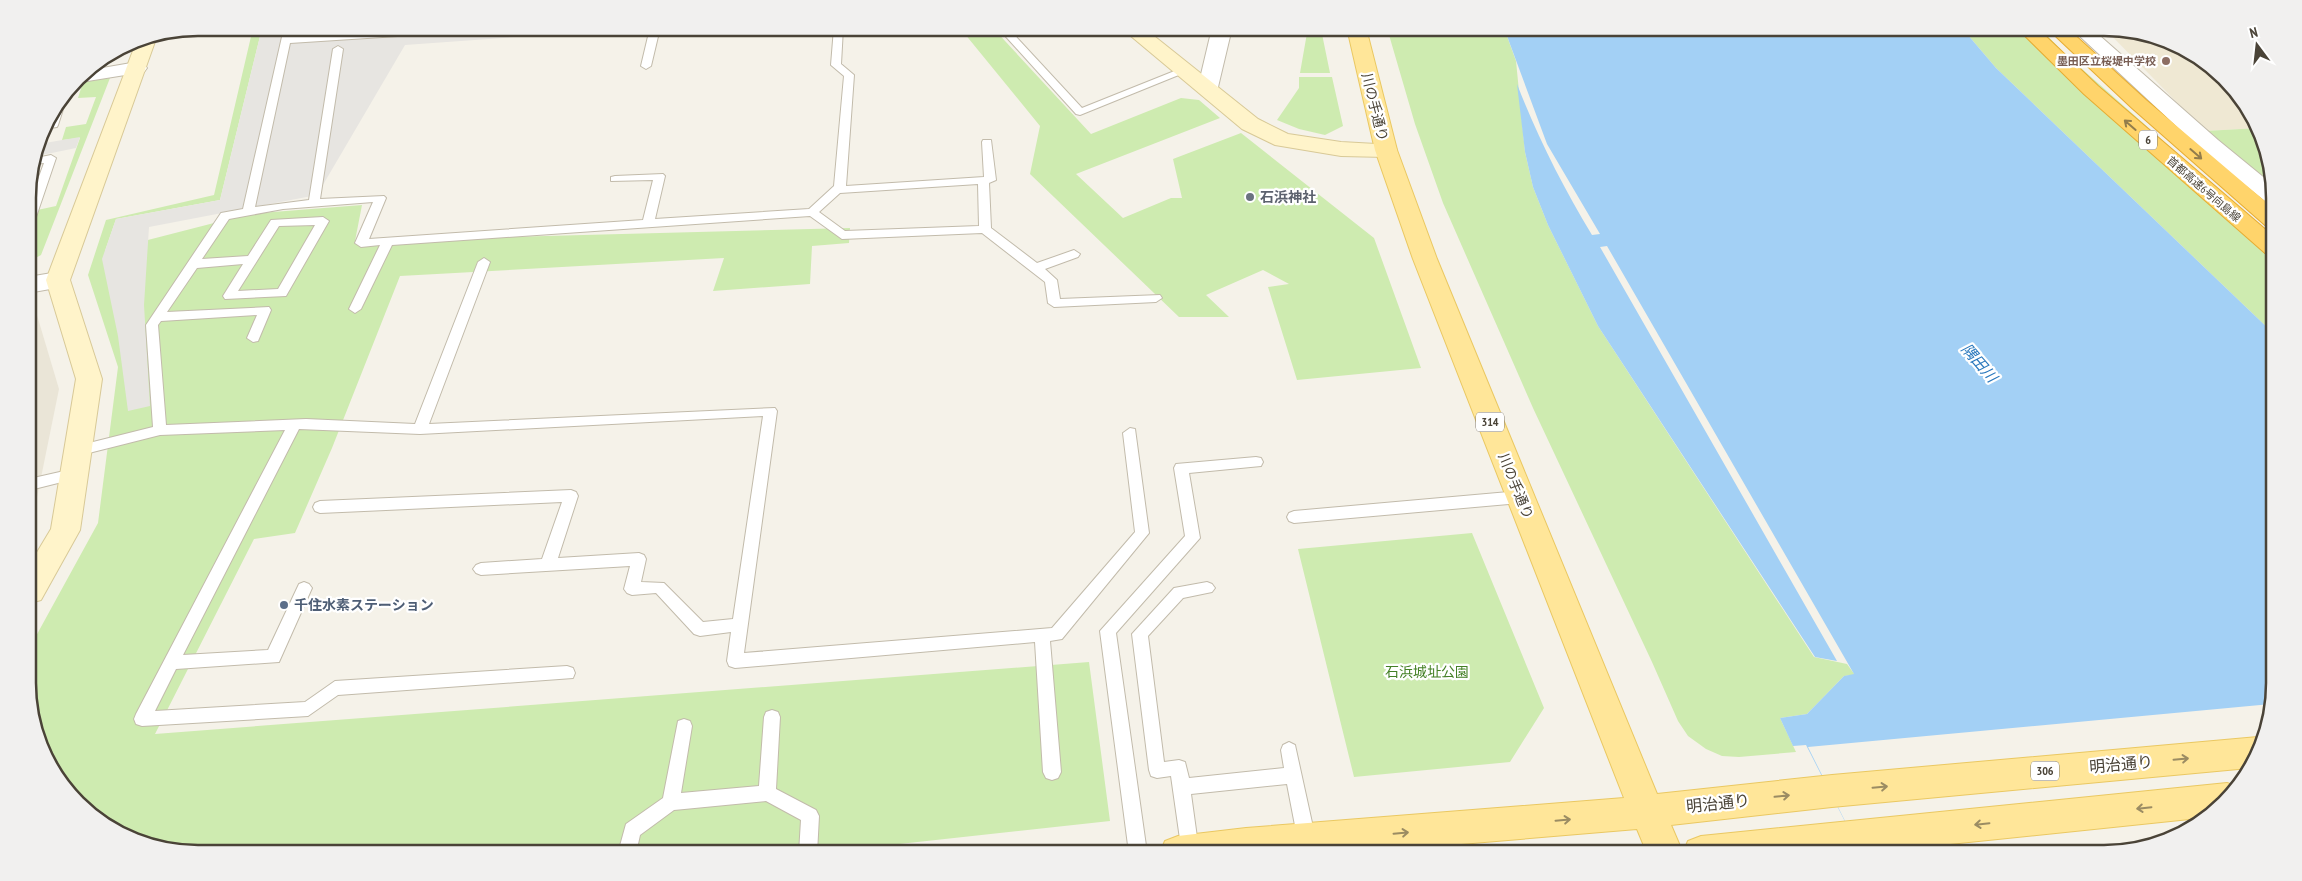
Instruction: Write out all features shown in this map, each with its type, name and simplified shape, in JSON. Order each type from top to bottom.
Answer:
[{"type":"highway","name":"首都高速6号向島線","points":[[2035,36],[2098,96],[2266,242]]},
{"type":"highway","name":"首都高速6号向島線","points":[[2065,36],[2139,104],[2266,214]]},
{"type":"main road","name":"川の手通り","points":[[1358,36],[1386,150],[1425,258],[1622,754],[1661,844]]},
{"type":"main road","name":"明治通り","points":[[1265,844],[1578,819],[1832,791],[2250,753]]},
{"type":"main road","points":[[1790,844],[2216,800]]},
{"type":"street","points":[[1208,87],[1220,36]]},
{"type":"street","points":[[2089,36],[2210,145],[2265,190]]},
{"type":"street","points":[[1144,37],[1208,87],[1250,124],[1283,140],[1341,149],[1386,150]]},
{"type":"street","points":[[36,580],[65,530],[89,379],[38,281],[137,68],[145,45]]},
{"type":"street","points":[[91,76],[137,68]]},
{"type":"lane","points":[[248,212],[286,37]]},
{"type":"lane","points":[[285,40],[308,37]]},
{"type":"lane","points":[[646,66],[653,37]]},
{"type":"lane","points":[[160,430],[152,324],[224,216],[284,205],[380,198],[361,243],[812,212],[840,187],[849,75],[836,65],[838,37]]},
{"type":"lane","points":[[1011,37],[1080,112],[1186,70]]},
{"type":"lane","points":[[314,203],[338,49]]},
{"type":"lane","points":[[836,190],[990,180],[987,142]]},
{"type":"lane","points":[[37,198],[51,158],[41,160]]},
{"type":"lane","points":[[615,179],[659,176],[648,224]]},
{"type":"lane","points":[[38,180],[44,179]]},
{"type":"lane","points":[[983,180],[985,229]]},
{"type":"lane","points":[[812,212],[842,235],[985,229],[1051,280],[1054,303],[1156,298]]},
{"type":"lane","points":[[323,221],[282,293],[229,296],[251,260],[275,223],[323,221]]},
{"type":"lane","points":[[355,309],[388,241]]},
{"type":"lane","points":[[1036,268],[1074,254]]},
{"type":"lane","points":[[193,264],[251,260]]},
{"type":"lane","points":[[420,429],[484,262]]},
{"type":"lane","points":[[158,317],[265,310],[253,338]]},
{"type":"lane","points":[[36,482],[75,462],[160,430],[294,425],[420,429],[770,411],[735,661],[1056,634],[1142,533],[1130,433]]},
{"type":"lane","points":[[294,425],[142,719],[308,709],[335,688],[567,673]]},
{"type":"lane","points":[[1137,845],[1108,631],[1193,538],[1181,468],[1256,462]]},
{"type":"lane","points":[[320,507],[571,496],[548,565]]},
{"type":"lane","points":[[1294,517],[1520,497]]},
{"type":"lane","points":[[481,569],[639,559],[632,589],[659,587],[700,629],[740,625]]},
{"type":"lane","points":[[171,662],[272,657],[304,588]]},
{"type":"lane","points":[[1184,844],[1182,786],[1179,768],[1157,770],[1140,634],[1179,592],[1207,588]]},
{"type":"lane","points":[[1042,636],[1052,772]]},
{"type":"lane","points":[[767,793],[772,717]]},
{"type":"lane","points":[[671,802],[684,726]]},
{"type":"lane","points":[[1289,750],[1307,840]]},
{"type":"lane","points":[[1182,786],[1294,775]]},
{"type":"lane","points":[[629,845],[632,830],[671,802],[767,793],[810,816],[808,845]]},
{"type":"shaded area","points":[[260,37],[519,37],[405,45],[317,195],[149,227],[144,305],[150,406],[128,411],[118,336],[102,259],[116,219],[220,200]]},
{"type":"shaded area","name":"墨田区立桜堤中学校","points":[[2113,37],[2136,39],[2156,45],[2176,53],[2194,64],[2211,76],[2226,91],[2250,128],[2205,131]]},
{"type":"shaded area","points":[[80,137],[76,148],[42,155],[47,143]]},
{"type":"shaded area","points":[[37,314],[59,389],[36,500]]},
{"type":"green space","points":[[1306,36],[1322,36],[1330,73],[1300,73]]},
{"type":"green space","points":[[1389,36],[1507,36],[1516,61],[1525,152],[1533,187],[1548,225],[1598,326],[1814,657],[1847,664],[1855,675],[1844,676],[1807,714],[1780,718],[1796,752],[1739,757],[1722,756],[1706,749],[1688,736],[1678,721],[1533,408],[1443,203],[1415,124]]},
{"type":"green space","points":[[1969,36],[2048,36],[2064,53],[2266,230],[2266,326],[1996,68]]},
{"type":"green space","points":[[251,37],[260,37],[220,200],[116,219],[105,251],[249,214],[362,205],[355,241],[850,228],[849,243],[812,246],[810,284],[713,291],[724,258],[400,276],[332,448],[295,533],[254,539],[155,734],[1089,662],[1110,821],[894,845],[198,845],[177,843],[146,836],[126,828],[108,817],[91,805],[76,790],[53,755],[39,715],[36,683],[36,636],[98,523],[118,367],[88,275],[106,220],[214,195]]},
{"type":"green space","points":[[967,37],[1001,37],[1091,134],[1181,98],[1199,100],[1220,118],[1076,174],[1123,218],[1171,198],[1182,198],[1173,159],[1241,133],[1374,238],[1421,368],[1297,380],[1268,287],[1289,284],[1263,270],[1206,295],[1229,317],[1179,317],[1030,174],[1040,126]]},
{"type":"green space","points":[[1299,77],[1332,77],[1343,126],[1325,135],[1299,129],[1277,120],[1299,88]]},
{"type":"green space","points":[[110,78],[41,255],[37,257],[37,210],[56,206],[80,138],[62,140],[66,127],[86,124],[96,97],[78,98],[81,87],[86,82]]},
{"type":"green space","points":[[2250,128],[2260,156],[2264,180],[2205,131]]},
{"type":"green space","name":"石浜城址公園","points":[[1472,533],[1544,708],[1510,762],[1354,777],[1298,549]]},
{"type":"water","name":"隅田川","points":[[1507,36],[1969,36],[1996,68],[2266,326],[2266,683],[2263,715],[2257,735],[2249,755],[2226,790],[2211,805],[2185,823],[2156,836],[2136,842],[2115,844],[1856,844],[1806,745],[1793,746],[1780,718],[1807,714],[1844,676],[1854,674],[1607,246],[1600,247],[1837,661],[1815,657],[1598,326],[1548,225],[1533,187],[1525,152],[1517,84],[1551,161],[1571,198],[1592,235],[1600,234],[1547,144]]},
{"type":"pier","points":[[2264,705],[2263,715],[2249,755],[2226,790],[2211,805],[2185,823],[2166,832],[2136,842],[2115,844],[1857,844],[1808,747]]},
{"type":"place","name":"墨田区立桜堤中学校","points":[[2166,61]]},
{"type":"place","name":"石浜神社","points":[[1250,197]]},
{"type":"place","name":"千住水素ステーション","points":[[284,605]]}]
